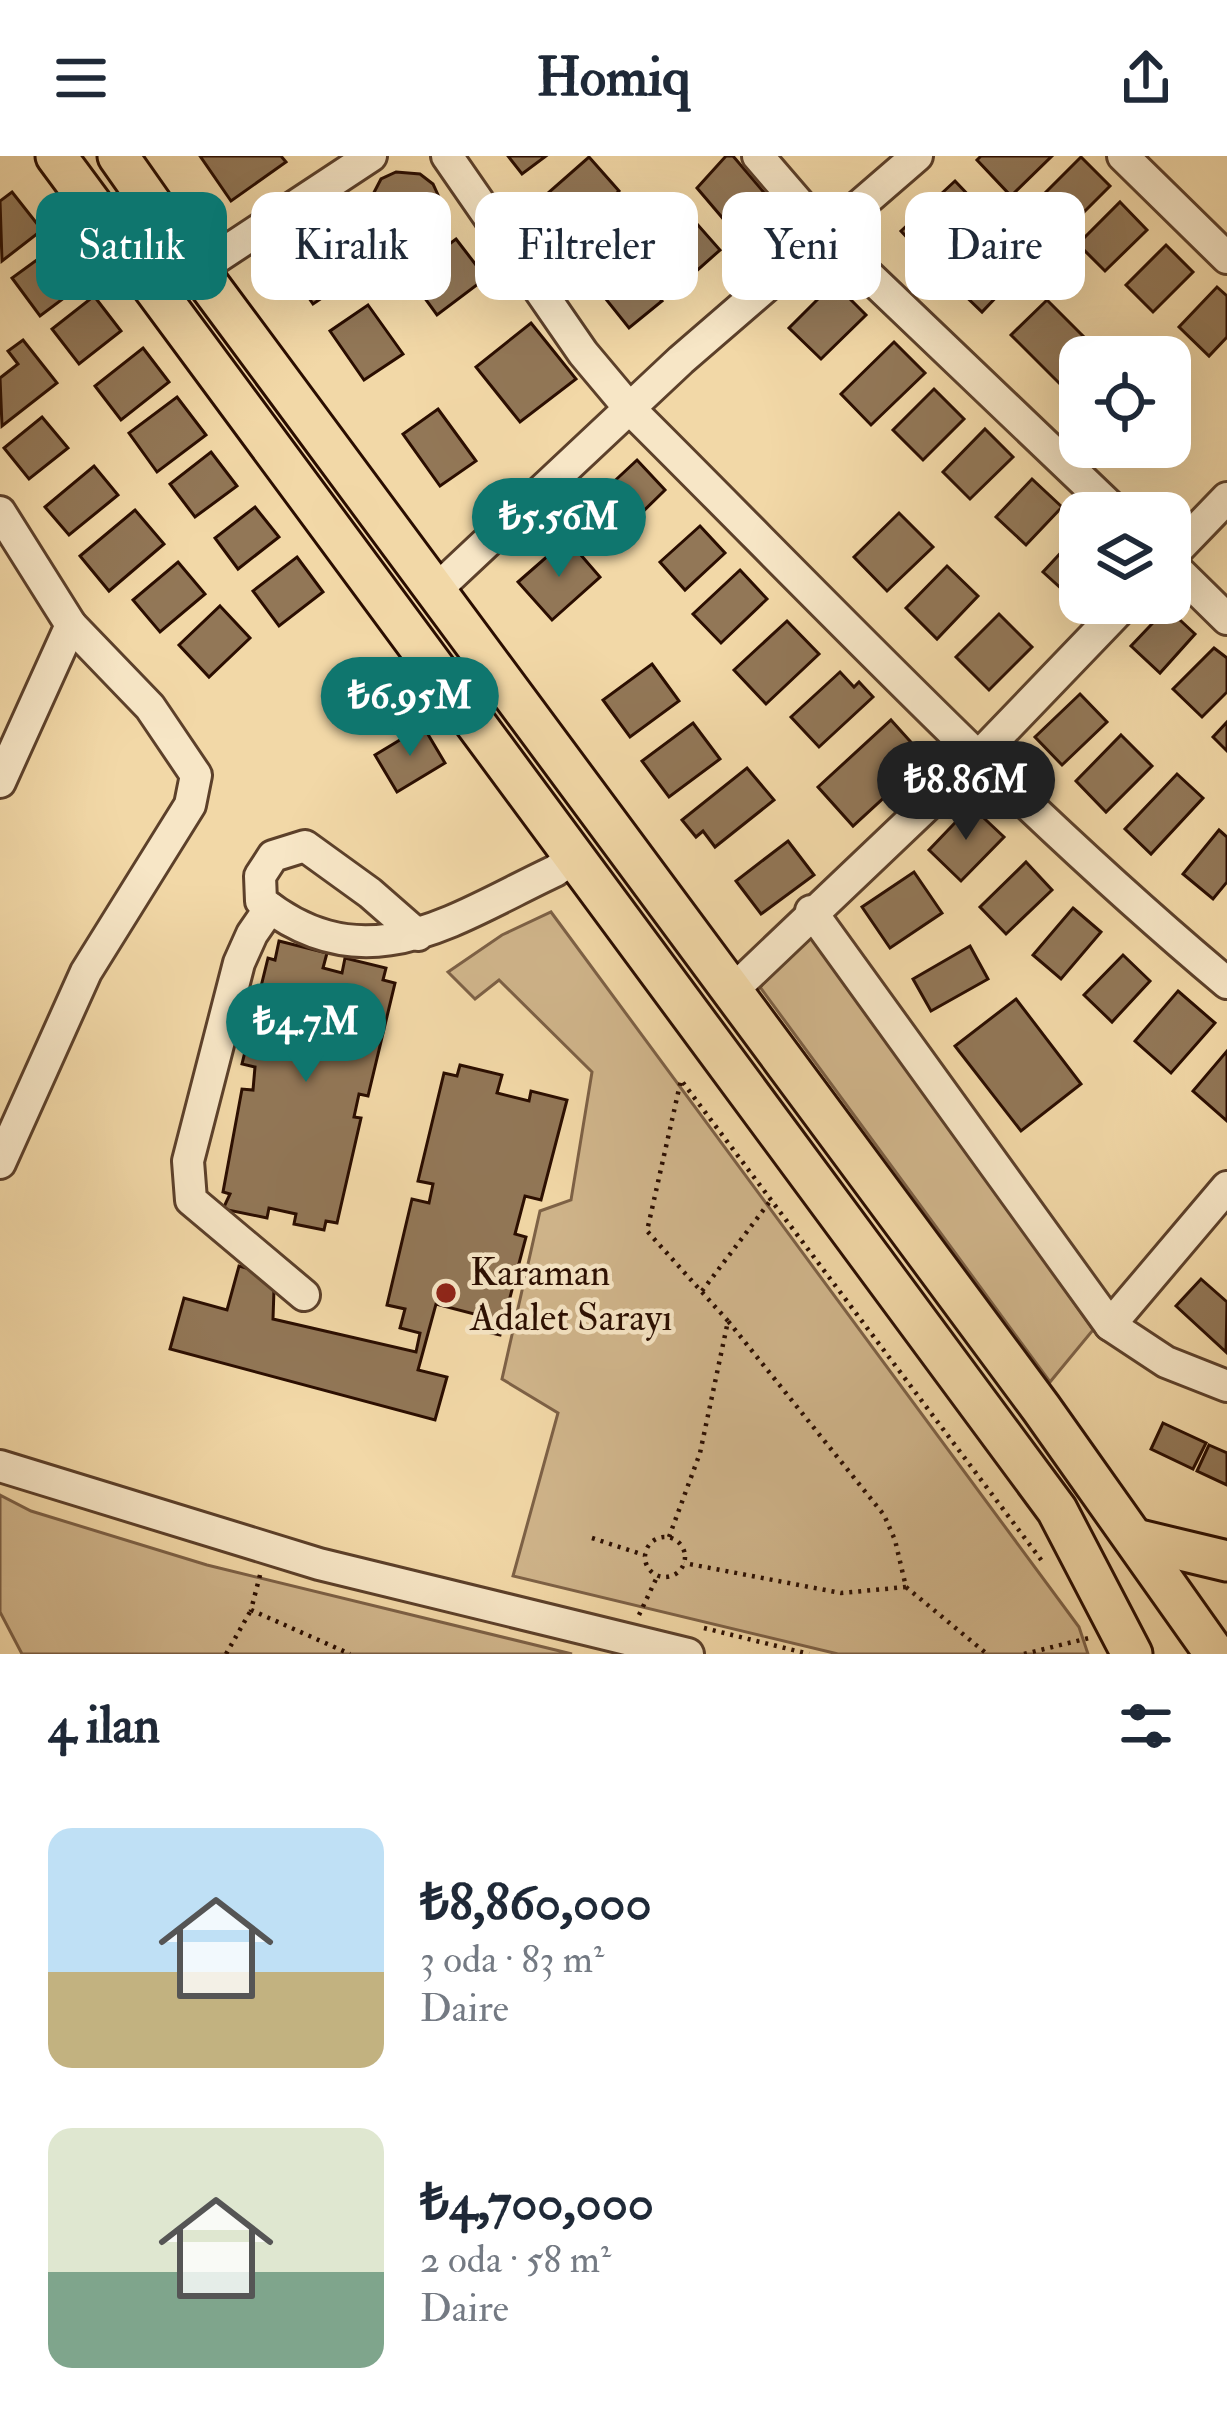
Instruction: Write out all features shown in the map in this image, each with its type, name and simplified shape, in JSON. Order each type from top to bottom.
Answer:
[{"type":"main road","points":[[56,156],[1057,1510],[1132,1654]]},
{"type":"main road","points":[[118,156],[143,192]]},
{"type":"main road","points":[[220,300],[1135,1539],[1215,1654]]},
{"type":"main road","points":[[1135,1539],[1227,1561]]},
{"type":"street","points":[[227,251],[370,156]]},
{"type":"street","points":[[446,156],[583,353],[630,409],[979,756],[1144,914],[1227,983]]},
{"type":"street","points":[[758,156],[789,192]]},
{"type":"street","points":[[876,192],[917,156]]},
{"type":"street","points":[[1123,156],[1227,258]]},
{"type":"street","points":[[881,288],[1095,492]]},
{"type":"street","points":[[437,589],[753,300]]},
{"type":"street","points":[[1191,537],[1227,498]]},
{"type":"street","points":[[0,512],[71,625],[149,707],[196,775],[190,806],[86,972],[0,1163]]},
{"type":"street","points":[[1191,582],[1227,619]]},
{"type":"street","points":[[732,991],[979,756],[1106,624]]},
{"type":"street","points":[[0,782],[71,625]]},
{"type":"street","points":[[418,935],[304,846],[282,850],[266,865],[258,889],[261,901],[270,908],[295,925],[342,941],[380,943],[418,935],[555,871],[574,857]]},
{"type":"street","points":[[270,908],[239,963],[188,1161],[187,1185],[190,1200],[304,1295]]},
{"type":"street","points":[[811,911],[1110,1325],[1166,1361],[1227,1386]]},
{"type":"street","points":[[1110,1325],[1227,1187]]},
{"type":"street","points":[[0,1466],[267,1548],[628,1639],[696,1641]]},
{"type":"path","points":[[987,1654],[906,1587],[884,1515],[728,1321],[647,1231],[682,1081],[1048,1569]]},
{"type":"path","points":[[701,1291],[771,1200]]},
{"type":"path","points":[[669,1538],[700,1453],[728,1321]]},
{"type":"path","points":[[592,1538],[644,1555]]},
{"type":"path","points":[[669,1538],[684,1550],[684,1563],[676,1574],[657,1576],[647,1568],[644,1555],[655,1539],[669,1538]]},
{"type":"path","points":[[237,1654],[228,1652],[251,1610],[267,1548]]},
{"type":"path","points":[[684,1563],[842,1593],[906,1587]]},
{"type":"path","points":[[628,1639],[657,1576]]},
{"type":"path","points":[[251,1610],[350,1654]]},
{"type":"path","points":[[1024,1654],[1093,1637],[1084,1622]]},
{"type":"path","points":[[696,1641],[809,1654]]},
{"type":"shaded area","points":[[551,912],[1079,1627],[1088,1654],[838,1654],[513,1576],[558,1413],[502,1379],[540,1211],[571,1200],[592,1072],[499,980],[475,999],[448,972],[502,935]]},
{"type":"shaded area","points":[[814,930],[1093,1330],[1050,1382],[760,987]]},
{"type":"shaded area","points":[[0,1495],[31,1511],[207,1565],[572,1654],[22,1654],[0,1612]]},
{"type":"building","points":[[200,156],[281,156],[286,162],[231,201]]},
{"type":"building","points":[[508,156],[546,156],[522,174]]},
{"type":"building","points":[[726,156],[733,156],[764,192],[722,192],[722,217],[697,188]]},
{"type":"building","points":[[981,156],[1052,156],[1015,192],[1007,192],[977,160]]},
{"type":"building","points":[[589,157],[619,191],[618,192],[549,192]]},
{"type":"building","points":[[1081,157],[1110,186],[1085,211],[1085,192],[1046,192]]},
{"type":"building","points":[[396,172],[420,174],[437,192],[374,192],[381,179]]},
{"type":"building","points":[[955,181],[965,192],[943,192]]},
{"type":"building","points":[[12,192],[36,222],[36,235],[2,261],[0,201]]},
{"type":"building","points":[[1120,202],[1147,230],[1105,271],[1085,251],[1085,237]]},
{"type":"building","points":[[698,225],[720,250],[698,270]]},
{"type":"building","points":[[456,239],[475,264],[475,286],[437,315],[426,300],[451,300],[451,243]]},
{"type":"building","points":[[1166,245],[1193,272],[1153,312],[1126,285]]},
{"type":"building","points":[[36,261],[36,300],[61,300],[40,316],[12,278]]},
{"type":"building","points":[[1217,287],[1227,296],[1227,337],[1209,356],[1179,327]]},
{"type":"building","points":[[89,300],[97,300],[121,331],[79,364],[52,329]]},
{"type":"building","points":[[607,300],[661,300],[662,301],[629,328]]},
{"type":"building","points":[[817,300],[851,300],[866,315],[821,359],[789,328]]},
{"type":"building","points":[[970,300],[993,300],[982,312]]},
{"type":"building","points":[[1047,300],[1083,336],[1059,336],[1059,383],[1011,335]]},
{"type":"building","points":[[368,305],[403,354],[364,380],[330,331]]},
{"type":"building","points":[[531,323],[576,379],[520,422],[476,367]]},
{"type":"building","points":[[23,340],[57,383],[2,426],[0,378],[18,364],[8,351]]},
{"type":"building","points":[[894,342],[925,373],[871,425],[841,394]]},
{"type":"building","points":[[143,348],[169,382],[121,420],[95,386]]},
{"type":"building","points":[[934,389],[964,419],[923,460],[893,430]]},
{"type":"building","points":[[177,397],[206,435],[157,472],[129,433]]},
{"type":"building","points":[[438,409],[476,461],[440,486],[403,434]]},
{"type":"building","points":[[42,417],[68,448],[29,479],[4,448]]},
{"type":"building","points":[[985,429],[1013,457],[970,499],[943,472]]},
{"type":"building","points":[[211,452],[237,486],[195,517],[170,484]]},
{"type":"building","points":[[637,460],[665,490],[619,535],[590,504]]},
{"type":"building","points":[[94,466],[118,495],[69,535],[45,507]]},
{"type":"building","points":[[1032,479],[1059,504],[1059,510],[1026,545],[996,517]]},
{"type":"building","points":[[255,507],[279,537],[238,569],[215,538]]},
{"type":"building","points":[[135,510],[164,544],[109,591],[80,556]]},
{"type":"building","points":[[899,513],[933,547],[887,591],[854,557]]},
{"type":"building","points":[[700,526],[725,553],[685,590],[660,562]]},
{"type":"building","points":[[567,539],[600,577],[552,620],[518,582]]},
{"type":"building","points":[[1059,555],[1059,586],[1043,572]]},
{"type":"building","points":[[297,557],[323,592],[279,626],[253,591]]},
{"type":"building","points":[[178,562],[205,594],[160,632],[133,600]]},
{"type":"building","points":[[947,566],[978,596],[937,639],[906,608]]},
{"type":"building","points":[[740,570],[767,599],[721,643],[693,614]]},
{"type":"building","points":[[220,606],[250,638],[209,677],[179,645]]},
{"type":"building","points":[[999,614],[1032,647],[989,690],[956,657]]},
{"type":"building","points":[[787,621],[819,654],[766,704],[734,670]]},
{"type":"building","points":[[1152,624],[1184,624],[1195,634],[1160,673],[1131,646]]},
{"type":"building","points":[[1214,648],[1227,658],[1227,692],[1202,717],[1173,689]]},
{"type":"building","points":[[652,664],[679,701],[630,737],[603,700]]},
{"type":"building","points":[[840,672],[873,697],[819,747],[791,717]]},
{"type":"building","points":[[1080,694],[1107,722],[1062,765],[1035,737]]},
{"type":"building","points":[[891,720],[926,759],[853,826],[818,787]]},
{"type":"building","points":[[1227,722],[1227,751],[1213,737]]},
{"type":"building","points":[[693,723],[720,759],[669,797],[642,761]]},
{"type":"building","points":[[423,726],[445,763],[397,792],[375,755]]},
{"type":"building","points":[[1121,735],[1152,766],[1106,812],[1076,781]]},
{"type":"building","points":[[747,768],[774,800],[715,847],[703,831],[696,837],[682,820]]},
{"type":"building","points":[[1177,774],[1203,798],[1151,854],[1125,829]]},
{"type":"building","points":[[971,806],[1004,837],[961,881],[929,850]]},
{"type":"building","points":[[1219,830],[1227,837],[1227,882],[1213,899],[1183,874]]},
{"type":"building","points":[[788,841],[814,875],[761,914],[736,881]]},
{"type":"building","points":[[1026,862],[1052,890],[1006,934],[980,907]]},
{"type":"building","points":[[914,872],[942,913],[890,948],[862,907]]},
{"type":"building","points":[[1073,908],[1101,932],[1061,979],[1033,955]]},
{"type":"building","points":[[279,941],[327,953],[323,968],[342,973],[345,958],[386,968],[383,980],[395,983],[368,1096],[359,1094],[354,1117],[361,1118],[337,1223],[326,1221],[324,1230],[294,1224],[296,1214],[269,1208],[267,1218],[223,1209],[230,1194],[223,1192],[242,1089],[253,1090],[255,1067],[242,1064],[268,958],[275,960]]},
{"type":"building","points":[[970,946],[988,979],[931,1011],[913,979]]},
{"type":"building","points":[[1123,955],[1150,981],[1112,1022],[1084,995]]},
{"type":"building","points":[[1178,991],[1215,1023],[1171,1073],[1135,1041]]},
{"type":"building","points":[[1016,999],[1081,1084],[1021,1131],[955,1046]]},
{"type":"building","points":[[1227,1051],[1227,1121],[1193,1091]]},
{"type":"building","points":[[460,1065],[502,1075],[497,1093],[529,1101],[531,1091],[567,1100],[541,1200],[525,1196],[515,1234],[526,1237],[500,1335],[482,1331],[486,1317],[436,1304],[418,1370],[447,1377],[435,1420],[170,1349],[184,1298],[227,1310],[239,1266],[257,1271],[274,1289],[273,1319],[416,1352],[420,1333],[400,1328],[405,1309],[387,1305],[412,1199],[429,1203],[433,1184],[418,1181],[444,1073],[457,1076]]},
{"type":"building","points":[[1201,1279],[1227,1302],[1226,1352],[1176,1306]]},
{"type":"building","points":[[1163,1423],[1206,1443],[1193,1469],[1151,1449]]},
{"type":"building","points":[[1209,1445],[1227,1453],[1227,1485],[1197,1471]]},
{"type":"place","name":"Karaman Adalet Sarayı","points":[[446,1293]]}]
